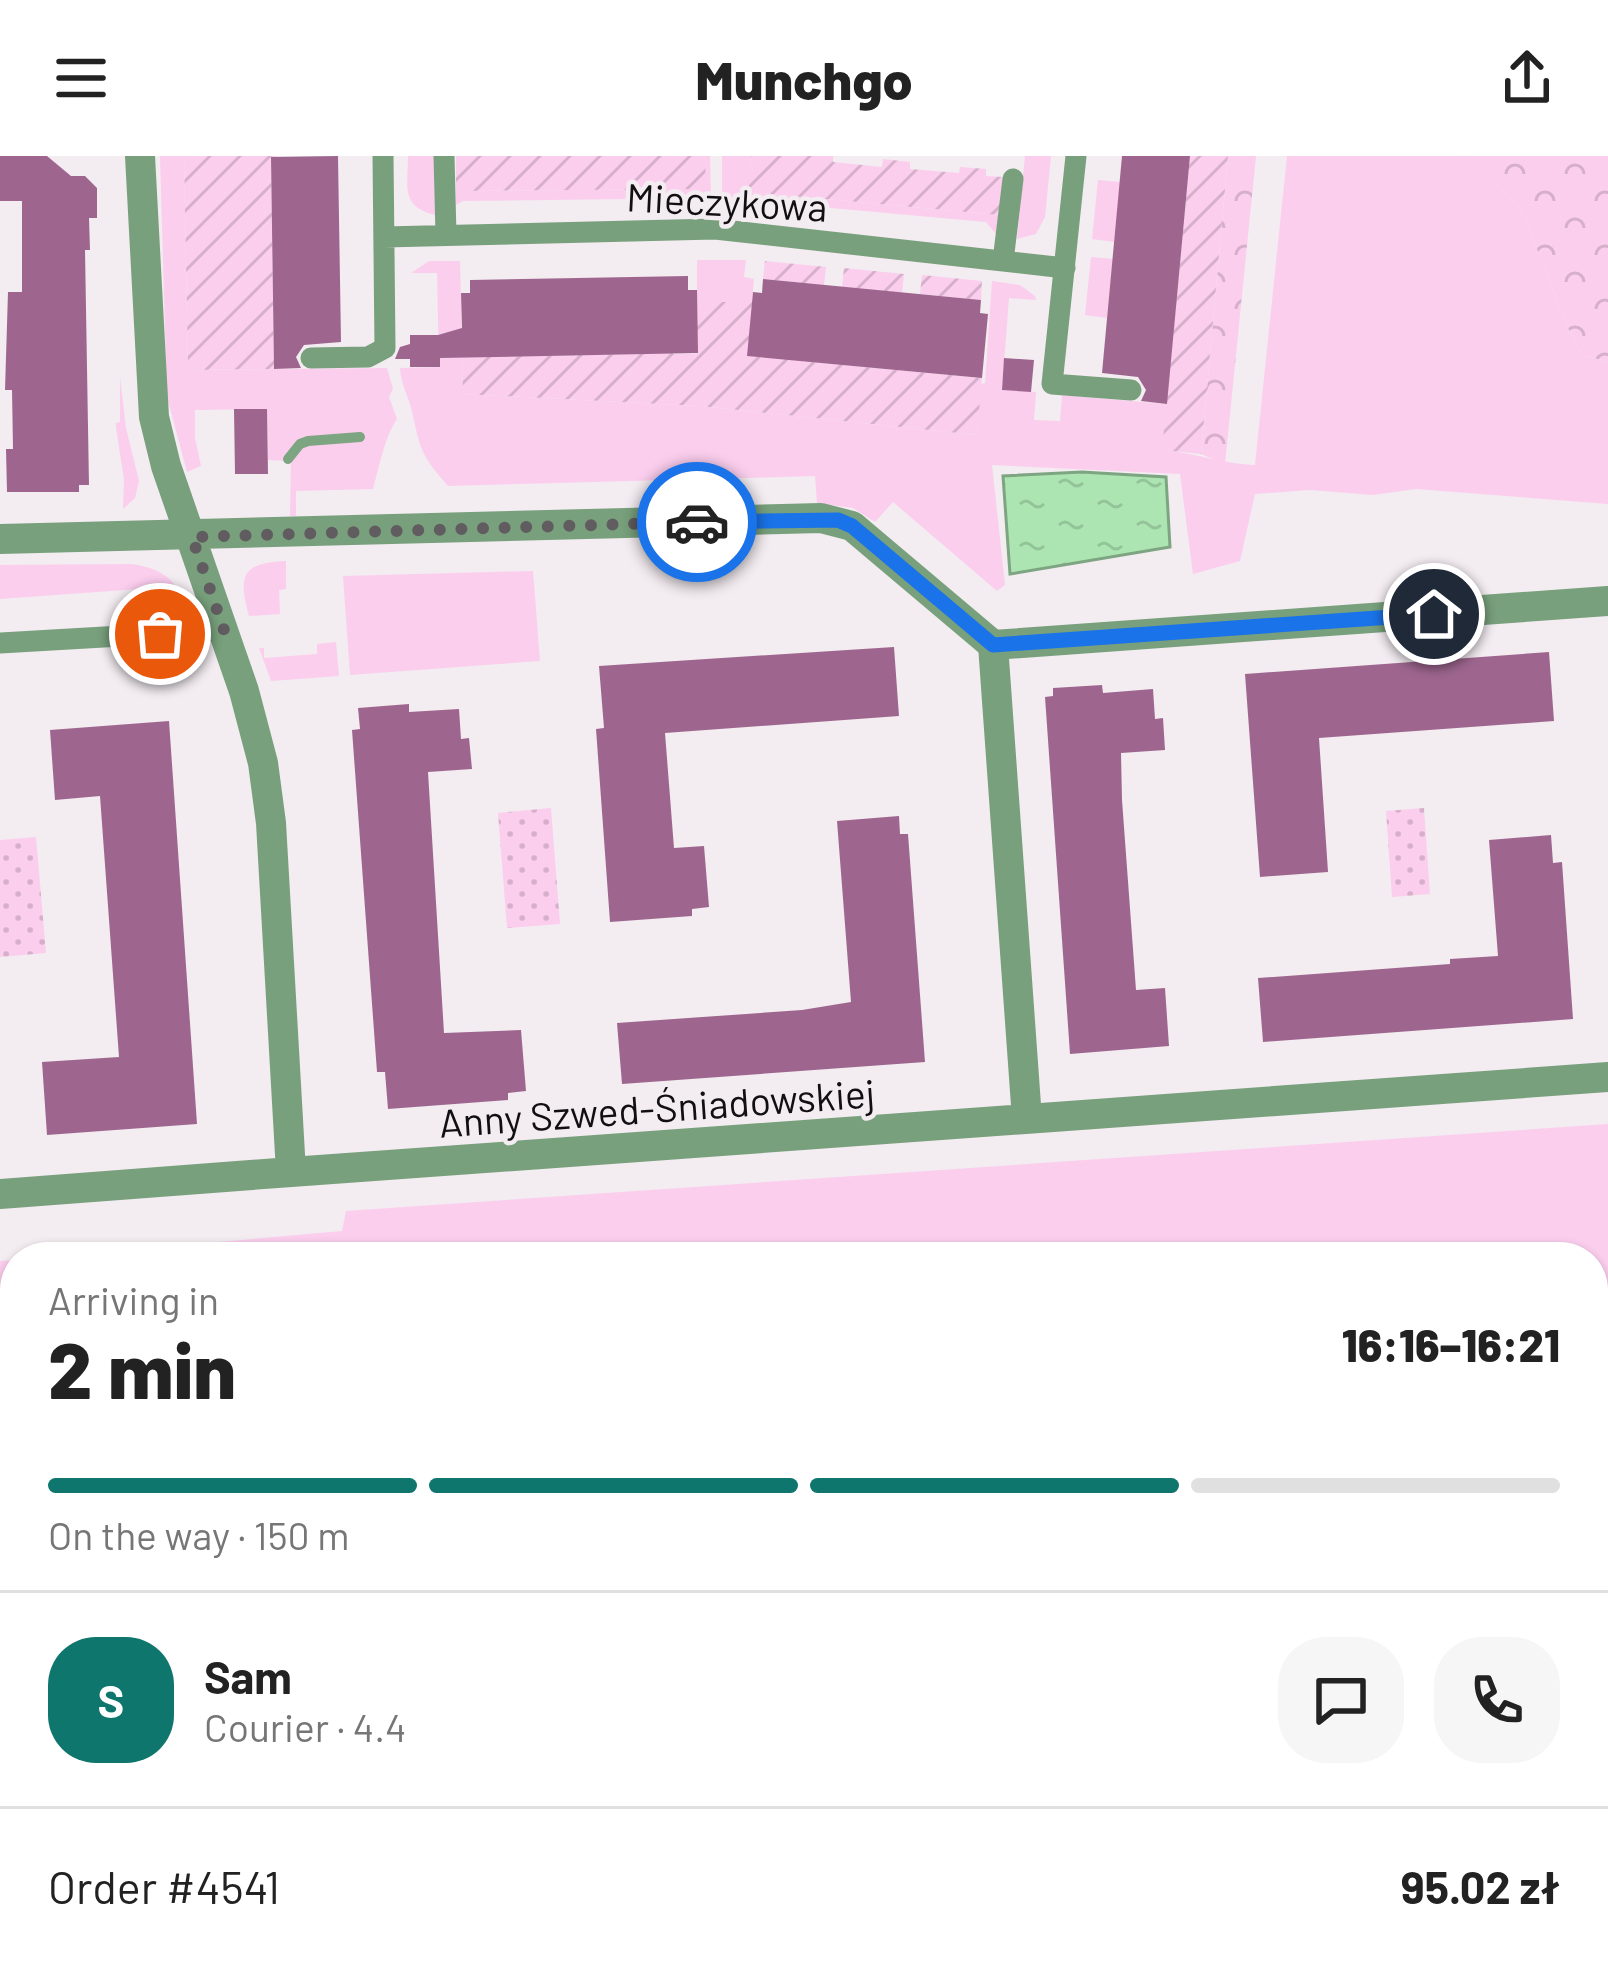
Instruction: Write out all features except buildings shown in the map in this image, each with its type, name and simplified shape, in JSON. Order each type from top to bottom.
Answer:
[{"type":"street","points":[[140,156],[154,417],[263,763],[271,823],[291,1172]]},
{"type":"street","points":[[0,539],[821,518],[852,526],[993,645],[1608,601]]},
{"type":"street","points":[[993,645],[1028,1119]]},
{"type":"street","name":"Anny Szwed-Śniadowskiej","points":[[0,1194],[1608,1077]]},
{"type":"lane","points":[[311,358],[368,357],[385,348],[383,156]]},
{"type":"lane","points":[[1076,156],[1052,384],[1131,390]]},
{"type":"lane","points":[[445,157],[446,235]]},
{"type":"lane","points":[[1003,261],[1013,179]]},
{"type":"lane","name":"Mieczykowa","points":[[384,237],[715,229],[1065,268]]},
{"type":"lane","points":[[0,644],[224,630]]},
{"type":"green space","points":[[160,156],[184,156],[188,370],[387,368],[393,389],[389,397],[397,419],[373,489],[296,491],[296,516],[290,516],[291,461],[268,460],[267,409],[195,410],[201,466],[187,472],[167,397]]},
{"type":"green space","points":[[184,156],[278,156],[271,158],[274,369],[188,370]]},
{"type":"green space","points":[[408,156],[434,156],[435,215],[411,201]]},
{"type":"green space","points":[[456,156],[705,156],[706,189],[456,191]]},
{"type":"green space","points":[[705,156],[710,156],[711,198],[463,201],[456,205],[456,191],[705,189]]},
{"type":"green space","points":[[722,156],[751,156],[749,192],[999,215],[997,235],[986,222],[722,198]]},
{"type":"green space","points":[[751,156],[833,156],[833,162],[882,167],[883,159],[910,162],[910,169],[959,173],[960,167],[986,169],[986,176],[1003,177],[999,215],[748,192]]},
{"type":"green space","points":[[1025,156],[1051,156],[1045,217],[1036,234],[1017,239]]},
{"type":"green space","points":[[1190,156],[1228,156],[1201,454],[1162,450]]},
{"type":"green space","points":[[1228,156],[1256,156],[1225,464],[1201,454]]},
{"type":"green space","points":[[1287,156],[1470,156],[1521,208],[1583,356],[1608,361],[1608,504],[1416,489],[1373,495],[1310,490],[1255,494],[1240,561],[1193,574],[1180,474],[992,465],[1005,585],[997,591],[893,502],[875,522],[853,508],[817,503],[815,476],[448,486],[421,447],[400,368],[439,367],[437,273],[411,273],[429,261],[460,261],[463,394],[700,406],[977,435],[992,281],[1020,285],[1035,296],[1036,300],[1009,298],[1002,389],[1036,392],[1034,420],[1060,421],[1062,395],[1167,404],[1163,450],[1255,465]]},
{"type":"green space","points":[[1470,156],[1608,156],[1608,361],[1583,356],[1521,208]]},
{"type":"green space","points":[[1098,180],[1120,182],[1114,242],[1092,239]]},
{"type":"green space","points":[[1091,257],[1113,259],[1107,318],[1085,315]]},
{"type":"green space","points":[[697,260],[746,260],[744,277],[754,279],[752,302],[697,302]]},
{"type":"green space","points":[[765,261],[826,267],[824,285],[763,279]]},
{"type":"green space","points":[[844,268],[904,274],[902,293],[842,287]]},
{"type":"green space","points":[[922,275],[982,281],[981,300],[920,294]]},
{"type":"green space","points":[[697,302],[752,302],[801,361],[982,378],[977,435],[700,406],[463,394],[462,357],[644,354],[672,347],[673,354],[697,354]]},
{"type":"green space","points":[[120,377],[139,481],[135,498],[123,509],[116,428]]},
{"type":"green space","points":[[286,561],[286,589],[279,590],[280,614],[249,616],[246,574],[260,565]]},
{"type":"green space","points":[[132,564],[168,578],[188,611],[169,613],[166,587],[0,599],[0,565]]},
{"type":"green space","points":[[533,571],[540,661],[350,675],[343,576]]},
{"type":"green space","points":[[336,642],[339,676],[271,681],[259,648],[264,648],[264,658],[317,654],[317,644]]},
{"type":"green space","points":[[551,808],[560,924],[507,928],[498,813]]},
{"type":"green space","points":[[1424,808],[1430,894],[1392,897],[1386,811]]},
{"type":"green space","points":[[36,837],[46,953],[0,957],[0,840]]},
{"type":"green space","points":[[1608,1124],[1608,1242],[218,1242],[342,1231],[346,1211]]},
{"type":"water","points":[[1082,472],[1166,477],[1170,547],[1010,574],[1003,476]]},
{"type":"waterway","points":[[288,459],[308,441],[360,437]]},
{"type":"way so far","points":[[160,634],[224,630],[192,537],[697,522]]},
{"type":"route","points":[[697,522],[838,520],[852,526],[993,645],[1434,614]]}]
